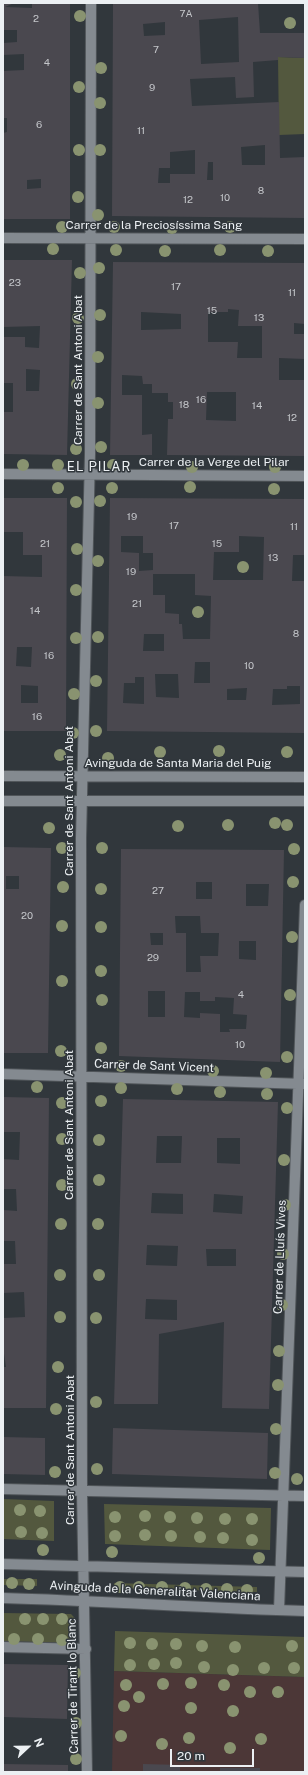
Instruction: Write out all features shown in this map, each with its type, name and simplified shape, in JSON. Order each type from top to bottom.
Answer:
[{"type":"street","name":"Carrer de Sant Antoni Abat","points":[[85,1600],[82,1492],[81,801],[90,474],[91,3]]},
{"type":"street","name":"Carrer de la Preciosíssima Sang","points":[[3,238],[305,239]]},
{"type":"street","name":"Carrer de la Verge del Pilar","points":[[3,474],[305,476]]},
{"type":"street","name":"Avinguda de Santa Maria del Puig","points":[[3,776],[82,775],[305,777]]},
{"type":"street","points":[[3,801],[305,801]]},
{"type":"street","name":"Carrer de Lluís Vives","points":[[279,1610],[302,1084],[305,905]]},
{"type":"street","name":"Carrer de Sant Vicent","points":[[3,1074],[302,1084]]},
{"type":"street","points":[[3,1489],[305,1496]]},
{"type":"street","name":"Avinguda de la Generalitat Valenciana","points":[[3,1564],[305,1572]]},
{"type":"street","name":"Avinguda de la Generalitat Valenciana","points":[[3,1598],[85,1600],[305,1611]]},
{"type":"street","name":"Carrer de Tirant lo Blanc","points":[[85,1600],[87,1772]]},
{"type":"street","points":[[3,1647],[86,1649]]},
{"type":"shaded area","points":[[114,1671],[305,1677],[305,1772],[112,1772]]},
{"type":"green space","points":[[278,57],[305,58],[305,134],[279,135]]},
{"type":"green space","points":[[3,1499],[54,1501],[54,1541],[3,1539]]},
{"type":"green space","points":[[104,1504],[271,1508],[270,1550],[105,1544]]},
{"type":"green space","points":[[3,1579],[37,1579],[37,1586],[3,1585]]},
{"type":"green space","points":[[114,1583],[257,1587],[257,1592],[114,1588]]},
{"type":"green space","points":[[3,1613],[71,1614],[76,1619],[77,1637],[69,1643],[3,1641]]},
{"type":"green space","points":[[115,1631],[305,1637],[305,1677],[114,1671]]},
{"type":"building","points":[[3,3],[14,3],[5,7],[32,8],[32,3],[70,3],[70,219],[3,219],[3,133],[7,132],[7,118],[3,118],[3,71],[24,70],[24,54],[3,55],[3,43],[17,42],[17,30],[3,30]],"holes":[[[41,179],[41,188],[27,189],[27,180]]]},
{"type":"building","points":[[113,3],[258,3],[260,33],[305,33],[305,58],[278,57],[278,60],[253,62],[254,97],[236,98],[235,77],[190,79],[192,106],[279,102],[280,158],[305,157],[305,218],[112,216]],"holes":[[[238,17],[239,62],[201,64],[199,20]],[[165,22],[165,35],[144,36],[143,24]],[[265,145],[265,165],[242,165],[241,147]],[[195,150],[195,174],[170,174],[170,183],[158,183],[159,168],[170,168],[170,152]],[[208,162],[213,162],[213,180],[207,180]]]},
{"type":"building","points":[[3,260],[72,260],[67,455],[3,454],[3,412],[13,412],[13,383],[3,383],[3,337],[25,337],[25,347],[39,348],[40,326],[3,327]],"holes":[[[26,369],[40,370],[39,391],[26,391]]]},
{"type":"building","points":[[113,262],[305,263],[305,324],[294,323],[294,334],[305,334],[305,359],[279,358],[279,380],[305,380],[305,456],[167,455],[168,419],[173,419],[173,402],[168,402],[168,393],[152,393],[152,384],[143,384],[142,376],[122,375],[122,395],[142,395],[142,435],[152,434],[152,455],[110,455]],"holes":[[[228,309],[239,310],[238,326],[262,326],[262,358],[237,358],[238,342],[208,342],[208,312],[228,312]],[[141,312],[181,314],[181,329],[141,330]],[[207,392],[236,392],[236,421],[206,420]]]},
{"type":"building","points":[[3,498],[67,498],[66,731],[3,731],[3,576],[42,577],[42,555],[23,555],[23,532],[3,532]],"holes":[[[17,647],[32,647],[31,667],[16,666]],[[21,685],[38,686],[38,703],[21,703]]]},
{"type":"building","points":[[110,498],[305,499],[305,555],[293,555],[292,581],[305,581],[305,733],[107,731]],"holes":[[[121,536],[143,536],[143,553],[153,553],[153,570],[139,571],[139,553],[121,552]],[[239,536],[264,537],[263,580],[213,580],[214,552],[239,552]],[[153,574],[195,574],[195,595],[211,596],[210,639],[183,639],[182,624],[179,624],[179,614],[165,613],[165,595],[153,595]],[[144,634],[164,634],[164,651],[143,651]],[[195,662],[210,662],[210,683],[194,683]],[[155,674],[178,674],[179,698],[156,697]],[[135,677],[144,677],[144,704],[123,703],[124,683],[135,683]],[[287,686],[300,686],[300,704],[272,705],[273,689],[287,689]],[[247,688],[246,700],[227,700],[227,689]]]},
{"type":"building","points":[[3,847],[51,848],[48,1053],[3,1053]],"holes":[[[6,876],[19,876],[19,889],[6,889]]]},
{"type":"building","points":[[121,849],[284,850],[280,1062],[119,1056]],"holes":[[[196,882],[212,882],[212,899],[196,899]],[[246,884],[269,884],[268,906],[246,906]],[[175,916],[200,916],[201,933],[219,933],[218,956],[200,956],[201,972],[186,972],[186,933],[176,933]],[[150,933],[163,933],[163,945],[151,945]],[[239,941],[256,941],[256,960],[239,959]],[[148,991],[165,991],[165,1017],[148,1017]],[[185,992],[200,992],[200,1001],[215,1001],[215,997],[234,998],[233,1014],[247,1015],[246,1029],[229,1029],[230,1032],[220,1032],[220,1014],[200,1013],[200,1018],[184,1017]]]},
{"type":"building","points":[[3,1097],[49,1098],[46,1408],[3,1408],[3,1367],[6,1367],[3,1347],[3,1318],[25,1317],[24,1292],[3,1293],[3,1264],[16,1264],[15,1241],[3,1241],[3,1210],[17,1211],[16,1189],[3,1189],[3,1159],[19,1160],[20,1132],[3,1132]]},
{"type":"building","points":[[123,1099],[278,1102],[269,1409],[222,1408],[224,1322],[159,1334],[158,1404],[114,1404]],"holes":[[[157,1136],[182,1136],[181,1163],[156,1163]],[[217,1138],[240,1138],[240,1164],[217,1163]],[[152,1193],[183,1194],[183,1214],[151,1213]],[[214,1194],[243,1196],[242,1214],[213,1212]],[[147,1245],[178,1246],[177,1266],[146,1265]],[[206,1249],[236,1249],[236,1266],[207,1266]],[[146,1299],[177,1300],[177,1320],[145,1319]]]},
{"type":"building","points":[[113,1428],[268,1433],[267,1479],[112,1474]]},
{"type":"building","points":[[3,1437],[45,1438],[45,1475],[3,1474]]},
{"type":"building","points":[[3,1664],[68,1665],[67,1719],[3,1717]]},
{"type":"building","points":[[3,1764],[68,1765],[68,1772],[3,1772]]},
{"type":"building","points":[[143,1764],[180,1765],[180,1772],[143,1772]]},
{"type":"building","points":[[220,1768],[260,1768],[260,1772],[220,1772]]},
{"type":"district","name":"EL PILAR","points":[[99,467]]}]
